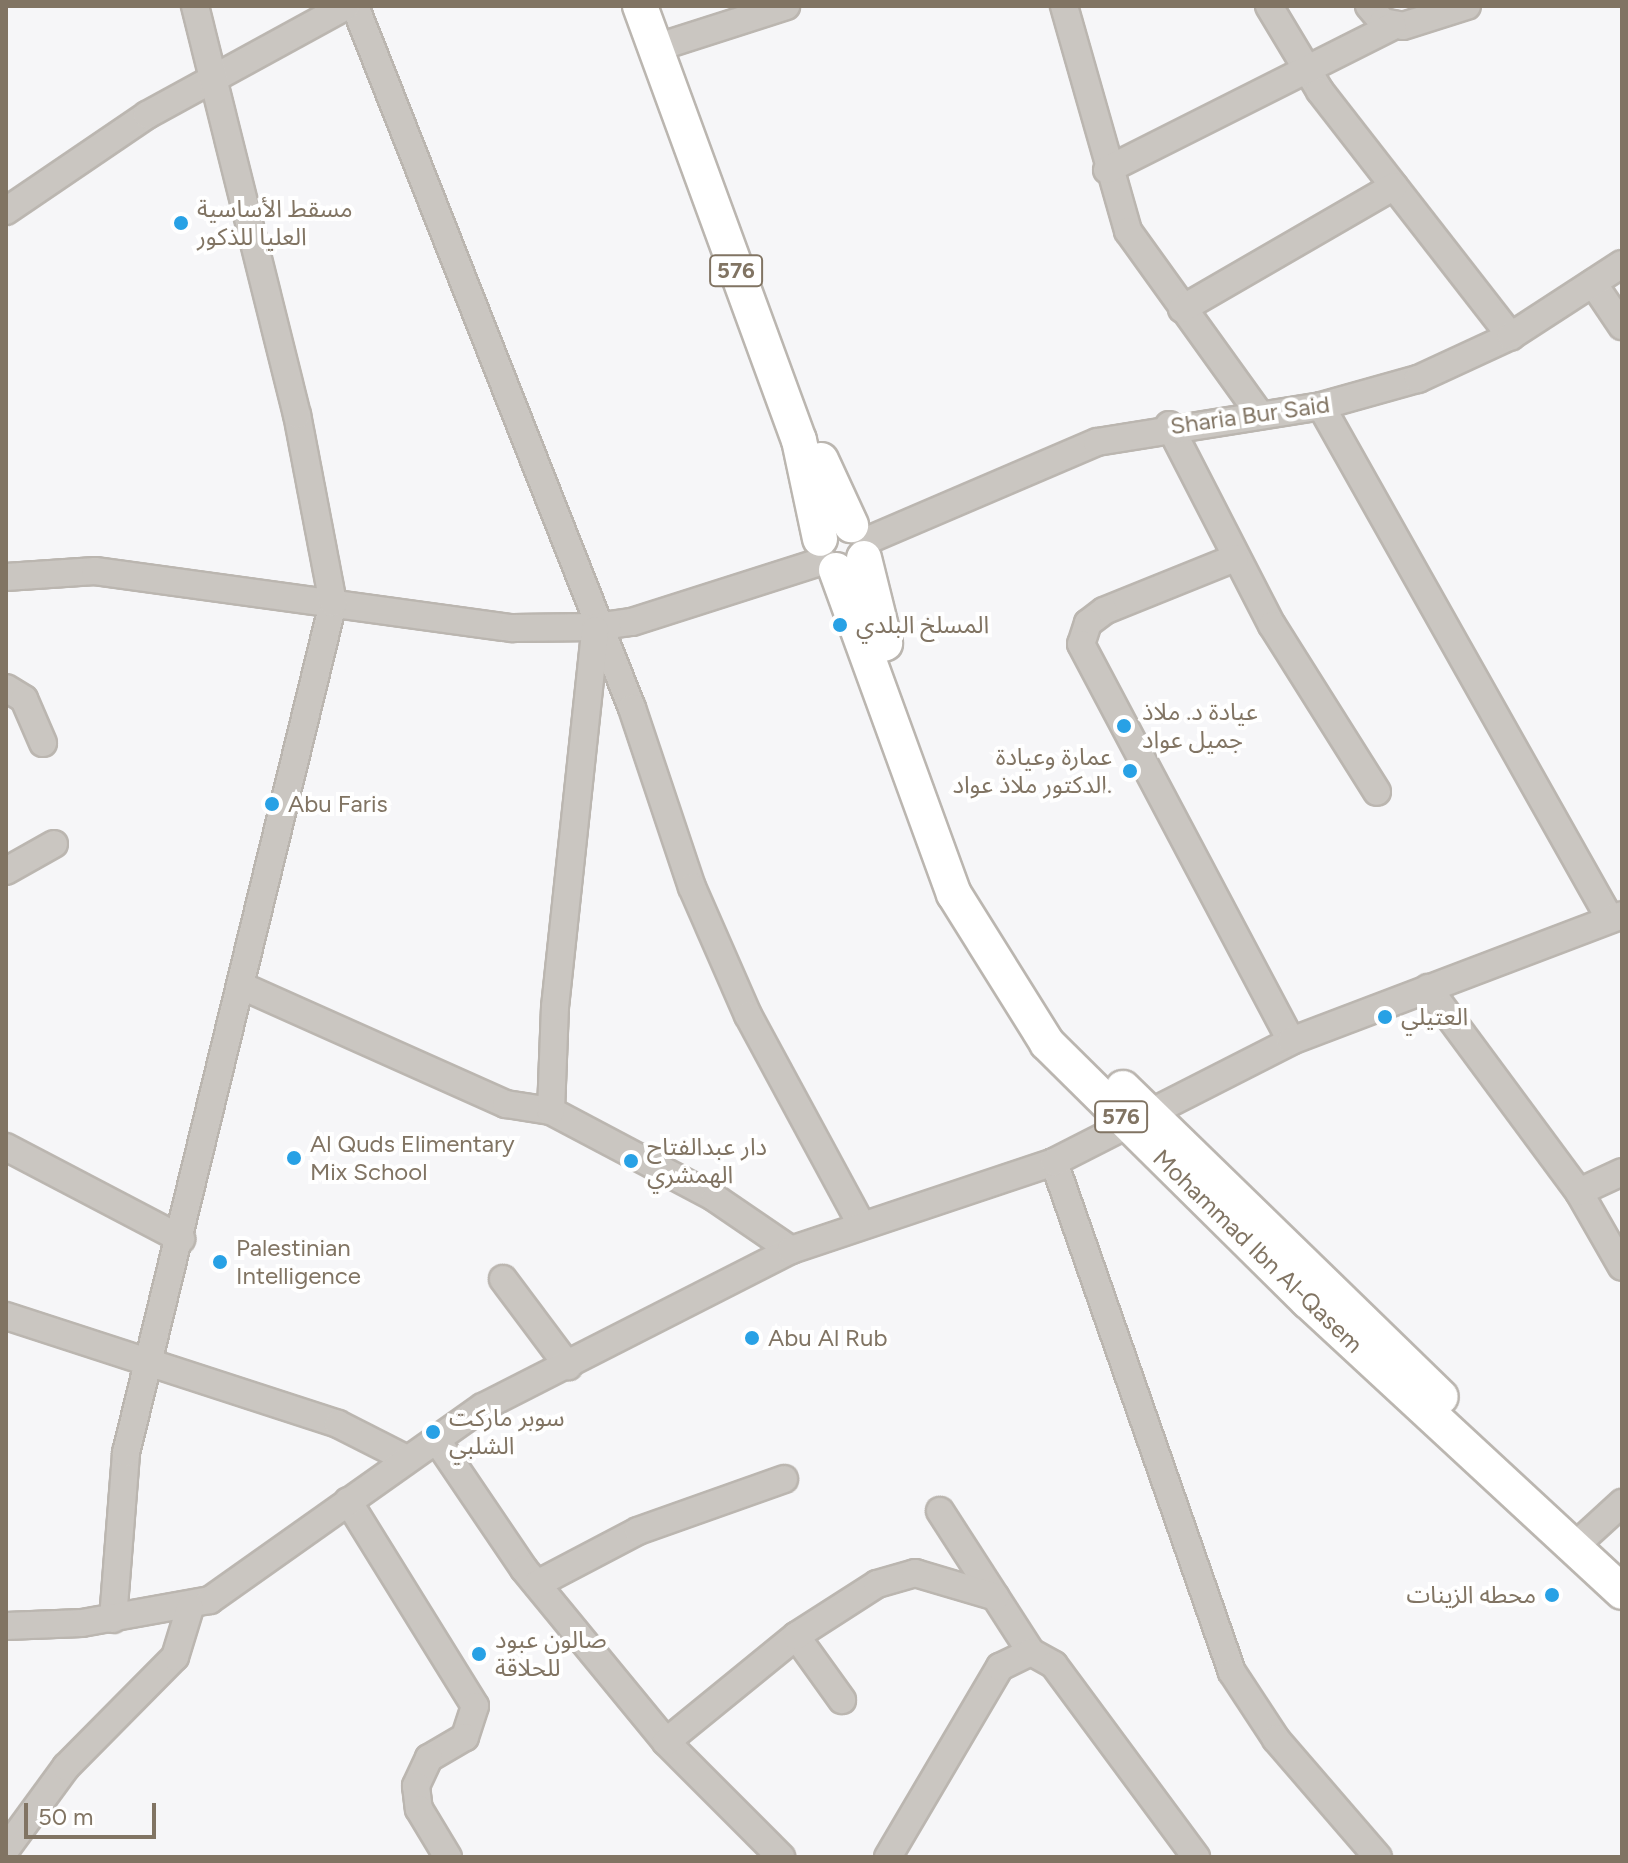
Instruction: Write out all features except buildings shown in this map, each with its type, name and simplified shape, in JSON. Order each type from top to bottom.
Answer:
[{"type":"main road","name":"Mohammad Ibn Al-Qasem","points":[[640,6],[799,440],[908,714],[976,899],[1046,1012],[1139,1119],[1491,1447],[1575,1546],[1622,1592]]},
{"type":"main road","points":[[658,6],[844,549]]},
{"type":"street","points":[[113,1619],[126,1453],[147,1360],[181,1239],[244,987],[333,603],[297,415],[195,6]]},
{"type":"street","points":[[6,211],[212,79],[346,6]]},
{"type":"street","points":[[355,6],[748,1015],[861,1224]]},
{"type":"street","points":[[1064,6],[1107,170],[1128,231],[1260,415]]},
{"type":"street","points":[[1269,6],[1307,71],[1511,336]]},
{"type":"street","points":[[1369,6],[1393,26]]},
{"type":"street","points":[[1107,170],[1393,26],[1467,6]]},
{"type":"street","points":[[671,43],[774,8]]},
{"type":"street","points":[[1182,309],[1394,186]]},
{"type":"street","name":"Sharia Bur Said","points":[[6,577],[95,571],[513,628],[595,627],[632,622],[844,549],[1097,442],[1169,425],[1321,406],[1418,379],[1511,336],[1622,264]]},
{"type":"street","points":[[1593,283],[1622,326]]},
{"type":"street","points":[[6,1626],[113,1619],[190,1608],[223,1593],[483,1407],[791,1250],[861,1224],[1054,1162],[1291,1041],[1616,917],[1321,406]]},
{"type":"street","points":[[1169,425],[1235,558],[1377,792]]},
{"type":"street","points":[[1235,558],[1104,611],[1088,623],[1081,644],[1291,1041]]},
{"type":"street","points":[[551,1111],[555,1007],[595,627]]},
{"type":"street","points":[[6,688],[24,699],[43,743]]},
{"type":"street","points":[[6,871],[54,844]]},
{"type":"street","points":[[244,987],[506,1104],[551,1111],[715,1198],[791,1250]]},
{"type":"street","points":[[1428,988],[1579,1192],[1622,1267]]},
{"type":"street","points":[[6,1147],[181,1239]]},
{"type":"street","points":[[1054,1162],[1232,1672],[1276,1739],[1378,1857]]},
{"type":"street","points":[[1579,1192],[1622,1172]]},
{"type":"street","points":[[503,1279],[568,1366]]},
{"type":"street","points":[[6,1316],[338,1424],[407,1459]]},
{"type":"street","points":[[436,1439],[537,1584],[666,1742],[781,1857]]},
{"type":"street","points":[[537,1584],[638,1531],[784,1479]]},
{"type":"street","points":[[348,1501],[475,1706],[465,1737],[429,1758],[416,1786],[419,1809],[448,1857]]},
{"type":"street","points":[[1575,1546],[1622,1503]]},
{"type":"street","points":[[940,1511],[1031,1652],[1062,1676],[1196,1857]]},
{"type":"street","points":[[666,1742],[796,1636],[877,1584],[915,1573],[996,1597]]},
{"type":"street","points":[[6,1849],[66,1767],[175,1657],[190,1608]]},
{"type":"street","points":[[796,1636],[842,1700]]},
{"type":"street","points":[[888,1857],[1000,1667],[1031,1652]]},
{"type":"place","name":"مسقط الأساسية العليا للذكور","points":[[181,223]]},
{"type":"place","name":"المسلخ البلدي","points":[[840,625]]},
{"type":"place","name":"عيادة د. ملاذ جميل عواد","points":[[1124,726]]},
{"type":"place","name":"عمارة وعيادة الدكتور ملاذ عواد.","points":[[1130,771]]},
{"type":"place","name":"Abu Faris","points":[[272,804]]},
{"type":"place","name":"العتيلي","points":[[1385,1017]]},
{"type":"place","name":"Al Quds Elimentary Mix School","points":[[294,1158]]},
{"type":"place","name":"دار عبدالفتاح الهمشري","points":[[631,1161]]},
{"type":"place","name":"Palestinian Intelligence","points":[[220,1262]]},
{"type":"place","name":"Abu Al Rub","points":[[752,1338]]},
{"type":"place","name":"سوبر ماركت الشلبي","points":[[433,1432]]},
{"type":"place","name":"محطه الزينات","points":[[1552,1595]]},
{"type":"place","name":"صالون عبود للحلاقة","points":[[479,1654]]}]
